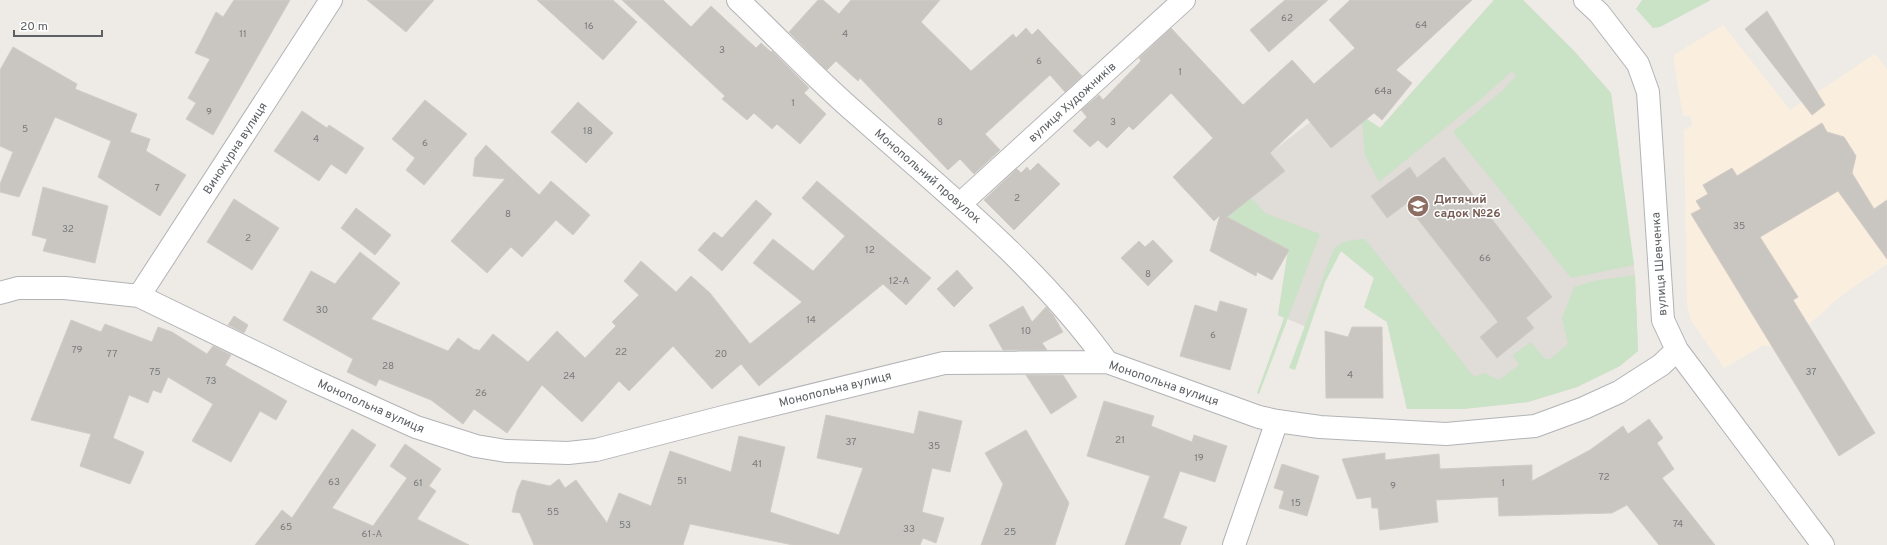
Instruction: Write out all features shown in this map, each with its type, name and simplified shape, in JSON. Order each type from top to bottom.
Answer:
[{"type":"street","name":"Винокурна вулиця","points":[[139,296],[331,0]]},
{"type":"street","name":"Монопольний провулок","points":[[738,0],[856,114],[960,204],[1030,270],[1086,333],[1107,362]]},
{"type":"street","name":"вулиця Художників","points":[[960,204],[1184,0]]},
{"type":"street","name":"вулиця Шевченка","points":[[1585,0],[1599,14],[1638,64],[1648,92],[1663,320],[1677,350],[1824,545]]},
{"type":"street","name":"Монопольна вулиця","points":[[0,293],[18,288],[65,288],[139,296],[310,379],[416,427],[476,446],[506,451],[568,453],[596,450],[727,416],[944,363],[1107,362],[1259,417],[1277,421],[1320,427],[1446,434],[1535,426],[1584,408],[1619,392],[1661,365],[1677,350]]},
{"type":"street","points":[[1234,545],[1277,421]]},
{"type":"shaded area","name":"Дитячий садок №26","points":[[1494,0],[1523,0],[1574,51],[1611,93],[1635,275],[1638,351],[1620,366],[1577,387],[1528,402],[1463,409],[1407,409],[1387,322],[1364,307],[1374,278],[1341,251],[1325,282],[1309,328],[1278,315],[1288,250],[1216,211],[1270,153],[1339,100],[1380,128]]},
{"type":"shaded area","points":[[1723,25],[1790,110],[1875,54],[1887,69],[1887,264],[1842,295],[1808,325],[1772,347],[1764,345],[1724,368],[1691,320],[1687,304],[1684,130],[1692,126],[1691,117],[1683,115],[1674,63],[1674,55]]},
{"type":"green space","points":[[1494,0],[1523,0],[1574,51],[1611,93],[1634,265],[1571,278],[1453,132],[1503,90],[1516,76],[1512,71],[1482,98],[1379,182],[1365,155],[1362,121],[1339,100],[1380,128]]},
{"type":"green space","points":[[1642,0],[1711,0],[1660,27],[1653,28],[1636,9]]},
{"type":"green space","points":[[1235,180],[1265,213],[1320,234],[1259,394],[1257,393],[1284,318],[1278,315],[1288,250],[1216,211]]},
{"type":"green space","points":[[1365,239],[1474,377],[1484,373],[1499,380],[1519,365],[1513,355],[1531,342],[1545,359],[1550,359],[1568,344],[1562,318],[1574,287],[1594,281],[1635,275],[1638,351],[1620,366],[1577,387],[1528,402],[1463,409],[1407,409],[1387,322],[1364,307],[1374,278],[1341,251],[1325,282],[1295,370],[1289,368],[1333,251],[1336,247],[1351,240]]},
{"type":"building","points":[[234,0],[290,0],[213,135],[186,119],[196,103],[188,98],[210,59],[195,53],[216,12],[223,17]]},
{"type":"building","points":[[367,0],[434,0],[406,32]]},
{"type":"building","points":[[537,0],[613,0],[637,22],[603,60]]},
{"type":"building","points":[[622,0],[663,0],[691,27],[711,6],[756,48],[761,43],[771,52],[772,51],[809,88],[804,93],[826,114],[800,144],[777,124],[772,129],[754,113],[747,120],[722,99],[725,96]]},
{"type":"building","points":[[818,0],[823,0],[839,14],[851,0],[940,0],[921,22],[971,71],[1013,34],[1016,38],[1026,28],[1032,35],[1038,29],[1082,76],[1065,92],[1050,75],[985,134],[1000,150],[974,174],[960,159],[948,170],[860,78],[858,81],[836,61],[827,70],[789,32]]},
{"type":"building","points":[[1285,0],[1328,0],[1269,52],[1250,30]]},
{"type":"building","points":[[1350,0],[1472,0],[1396,70],[1412,83],[1382,120],[1374,113],[1331,148],[1307,118],[1270,153],[1285,171],[1227,217],[1289,250],[1272,280],[1257,272],[1256,276],[1210,251],[1220,215],[1214,221],[1173,177],[1213,138],[1171,93],[1133,130],[1129,126],[1107,148],[1098,140],[1090,147],[1073,131],[1087,117],[1081,110],[1099,95],[1103,100],[1141,61],[1139,58],[1171,28],[1243,105],[1292,60],[1314,84],[1355,48],[1329,20]]},
{"type":"building","points":[[1767,11],[1825,105],[1812,115],[1745,29]]},
{"type":"building","points":[[13,47],[77,84],[75,89],[137,114],[130,132],[150,139],[146,151],[186,175],[160,216],[98,177],[111,141],[55,117],[19,197],[0,192],[0,184],[13,152],[0,146],[0,70]]},
{"type":"building","points":[[425,100],[467,134],[424,185],[406,170],[415,158],[392,139]]},
{"type":"building","points":[[578,102],[613,133],[586,163],[551,132]]},
{"type":"building","points":[[302,111],[327,128],[329,125],[364,148],[346,174],[331,164],[319,181],[274,151]]},
{"type":"building","points":[[1822,123],[1827,132],[1844,137],[1856,156],[1852,173],[1874,209],[1887,200],[1887,259],[1838,191],[1760,237],[1798,297],[1793,300],[1875,433],[1839,456],[1691,214],[1701,209],[1696,201],[1708,194],[1703,185],[1732,168],[1737,176]]},
{"type":"building","points":[[486,145],[539,195],[551,181],[590,215],[573,235],[556,220],[522,257],[511,247],[487,273],[451,241],[505,179],[473,176],[475,158]]},
{"type":"building","points":[[1444,157],[1552,297],[1526,318],[1534,328],[1497,358],[1480,337],[1498,322],[1406,204],[1387,218],[1371,196],[1410,167],[1417,178]]},
{"type":"building","points":[[1038,163],[1060,184],[1014,230],[984,200],[1017,169],[1021,173],[1027,167],[1030,171]]},
{"type":"building","points":[[817,181],[931,278],[906,305],[883,284],[759,386],[741,364],[712,389],[673,346],[629,391],[619,381],[582,422],[542,385],[507,433],[474,409],[463,424],[431,400],[379,379],[376,386],[347,372],[353,359],[283,320],[311,271],[335,284],[360,252],[400,283],[371,319],[448,351],[458,338],[475,350],[476,349],[479,351],[493,334],[528,362],[557,331],[585,358],[616,326],[612,322],[639,295],[624,281],[641,261],[676,292],[691,276],[710,293],[750,344],[802,302],[753,263],[773,239],[813,271],[845,236],[802,198]]},
{"type":"building","points":[[43,187],[108,206],[95,263],[43,251],[47,239],[32,235]]},
{"type":"building","points":[[234,199],[279,228],[252,270],[207,242]]},
{"type":"building","points":[[756,200],[772,214],[722,271],[698,250],[714,232],[722,238]]},
{"type":"building","points":[[356,208],[391,235],[375,255],[341,228]]},
{"type":"building","points":[[1153,240],[1173,261],[1148,286],[1121,258],[1139,241],[1145,247]]},
{"type":"building","points":[[957,270],[973,288],[954,307],[937,289]]},
{"type":"building","points":[[1220,301],[1247,309],[1230,370],[1180,356],[1195,305],[1217,312]]},
{"type":"building","points":[[1023,306],[1032,322],[1046,307],[1053,315],[1063,332],[1042,343],[1047,350],[1003,350],[989,325]]},
{"type":"building","points":[[234,316],[248,325],[244,333],[228,325]]},
{"type":"building","points":[[71,320],[101,332],[105,324],[152,342],[158,327],[172,332],[207,354],[213,346],[231,355],[225,365],[287,401],[276,420],[260,411],[231,462],[192,441],[213,404],[168,377],[161,393],[153,390],[148,403],[129,395],[113,438],[144,452],[130,484],[80,466],[91,434],[31,420]]},
{"type":"building","points":[[1352,327],[1382,327],[1383,398],[1326,398],[1325,331],[1348,337]]},
{"type":"building","points":[[1026,375],[1063,375],[1077,397],[1051,414]]},
{"type":"building","points":[[1104,401],[1154,416],[1151,426],[1192,442],[1194,435],[1227,446],[1215,482],[1180,471],[1163,518],[1187,527],[1180,545],[1125,545],[1150,476],[1087,456]]},
{"type":"building","points":[[919,411],[962,421],[950,472],[932,468],[922,512],[944,518],[936,543],[923,538],[920,545],[793,545],[690,524],[683,545],[534,545],[520,513],[512,512],[517,491],[522,480],[550,486],[559,479],[565,488],[576,480],[607,523],[619,493],[651,506],[670,451],[731,472],[739,436],[785,447],[770,512],[839,535],[863,468],[817,458],[826,415],[914,434]]},
{"type":"building","points":[[1649,419],[1663,438],[1657,443],[1674,469],[1662,478],[1715,545],[1659,545],[1627,505],[1612,513],[1499,516],[1498,497],[1436,500],[1438,522],[1380,530],[1378,508],[1372,508],[1371,497],[1357,499],[1342,459],[1385,453],[1385,460],[1439,454],[1440,469],[1532,465],[1532,481],[1590,450],[1623,426],[1628,434]]},
{"type":"building","points":[[352,429],[376,445],[332,508],[373,526],[407,478],[390,466],[405,444],[441,469],[429,486],[436,491],[417,519],[469,545],[255,545],[282,510],[292,518]]},
{"type":"building","points":[[1026,430],[1069,503],[1055,545],[981,545],[1003,484],[985,453]]},
{"type":"building","points":[[1282,464],[1319,476],[1307,516],[1279,508],[1284,491],[1274,488]]},
{"type":"place","name":"Дитячий садок №26","points":[[1418,206]]}]
